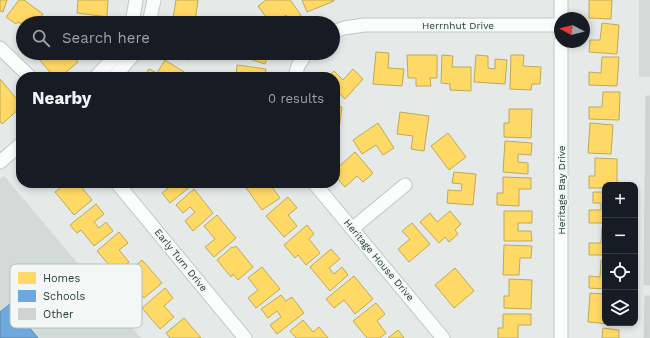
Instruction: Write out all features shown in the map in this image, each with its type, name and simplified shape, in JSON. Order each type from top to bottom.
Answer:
[{"type":"street","points":[[133,16],[136,0]]},
{"type":"street","points":[[151,16],[154,0]]},
{"type":"street","points":[[561,0],[561,12]]},
{"type":"street","name":"Herrnhut Drive","points":[[340,30],[355,26],[554,25]]},
{"type":"street","points":[[0,48],[25,72]]},
{"type":"street","name":"Heritage Bay Drive","points":[[561,48],[561,338]]},
{"type":"street","points":[[101,72],[112,60]]},
{"type":"street","points":[[118,72],[129,60]]},
{"type":"street","points":[[296,72],[302,60]]},
{"type":"street","points":[[0,162],[16,148]]},
{"type":"street","points":[[352,228],[405,185]]},
{"type":"street","name":"Early Turn Drive","points":[[121,188],[245,338]]},
{"type":"street","name":"Heritage House Drive","points":[[318,188],[443,338]]},
{"type":"shaded area","points":[[639,0],[650,0],[650,77],[639,77]]},
{"type":"shaded area","points":[[4,176],[78,264],[10,264],[10,328],[133,328],[141,338],[0,338],[0,179]]},
{"type":"building: Homes","points":[[0,0],[7,0],[3,12],[0,11]]},
{"type":"building: Homes","points":[[19,0],[24,0],[43,14],[41,16],[16,16],[16,24],[6,17]]},
{"type":"building: Homes","points":[[78,0],[108,0],[107,16],[77,13]]},
{"type":"building: Homes","points":[[176,0],[198,0],[196,16],[173,16]]},
{"type":"building: Homes","points":[[266,0],[290,0],[301,15],[265,16],[258,6]]},
{"type":"building: Homes","points":[[302,0],[334,0],[334,1],[307,12]]},
{"type":"building: Homes","points":[[589,0],[612,0],[611,19],[590,18]]},
{"type":"building: Homes","points":[[602,23],[619,25],[617,54],[589,52],[590,40],[600,40]]},
{"type":"building: Homes","points":[[376,52],[389,53],[388,68],[404,69],[402,86],[373,84]]},
{"type":"building: Homes","points":[[407,55],[437,55],[437,78],[430,78],[431,86],[416,86],[416,78],[408,78]]},
{"type":"building: Homes","points":[[442,55],[453,56],[452,67],[471,67],[471,91],[450,90],[450,84],[441,83]]},
{"type":"building: Homes","points":[[476,55],[488,56],[488,68],[495,69],[495,59],[507,60],[505,84],[474,82]]},
{"type":"building: Homes","points":[[511,55],[524,55],[523,66],[541,67],[540,84],[532,84],[531,90],[510,89]]},
{"type":"building: Homes","points":[[602,57],[619,57],[617,86],[589,85],[589,72],[601,73]]},
{"type":"building: Homes","points":[[40,60],[76,60],[78,62],[66,72],[50,72]]},
{"type":"building: Homes","points":[[165,60],[184,72],[158,72]]},
{"type":"building: Homes","points":[[253,60],[266,60],[265,64]]},
{"type":"building: Homes","points":[[237,65],[266,69],[266,72],[236,72]]},
{"type":"building: Homes","points":[[149,69],[155,72],[147,72]]},
{"type":"building: Homes","points":[[353,69],[363,79],[345,99],[340,94],[340,77],[343,80]]},
{"type":"building: Homes","points":[[0,79],[16,98],[16,111],[2,124],[0,121]]},
{"type":"building: Homes","points":[[603,92],[620,92],[619,120],[589,119],[589,107],[602,107]]},
{"type":"building: Homes","points":[[340,107],[342,107],[340,122]]},
{"type":"building: Homes","points":[[509,109],[532,109],[531,138],[504,137],[504,123],[509,123]]},
{"type":"building: Homes","points":[[400,112],[429,116],[424,151],[411,149],[413,136],[397,134]]},
{"type":"building: Homes","points":[[378,123],[394,148],[383,155],[376,145],[362,154],[353,140]]},
{"type":"building: Homes","points":[[590,123],[613,125],[611,154],[588,153]]},
{"type":"building: Homes","points":[[448,133],[466,157],[449,170],[431,146]]},
{"type":"building: Homes","points":[[505,141],[532,143],[531,155],[518,154],[518,162],[528,163],[528,174],[503,172]]},
{"type":"building: Homes","points":[[355,152],[373,173],[363,182],[357,176],[345,187],[340,182],[340,166]]},
{"type":"building: Homes","points":[[595,158],[617,159],[617,182],[602,182],[602,188],[589,188],[589,176],[595,176]]},
{"type":"building: Homes","points":[[454,172],[476,174],[473,205],[447,203],[448,190],[461,191],[462,184],[452,183]]},
{"type":"building: Homes","points":[[503,177],[531,178],[531,189],[519,189],[519,206],[497,205],[497,193],[503,193]]},
{"type":"building: Homes","points":[[60,188],[82,188],[92,200],[74,215],[55,192]]},
{"type":"building: Homes","points":[[168,188],[188,188],[170,203],[162,193]]},
{"type":"building: Homes","points":[[246,188],[273,188],[280,198],[262,210]]},
{"type":"building: Homes","points":[[194,189],[213,213],[193,231],[185,221],[195,212],[190,207],[183,213],[176,205]]},
{"type":"building: Homes","points":[[593,192],[602,192],[602,223],[589,223],[589,210],[601,210],[601,203],[593,203]]},
{"type":"building: Homes","points":[[288,197],[297,208],[288,215],[297,226],[284,237],[266,216]]},
{"type":"building: Homes","points":[[96,204],[104,214],[94,222],[99,228],[106,222],[113,231],[94,246],[81,230],[77,233],[70,225]]},
{"type":"building: Homes","points":[[450,211],[461,224],[455,230],[458,234],[449,242],[445,237],[439,243],[420,222],[430,213],[437,222]]},
{"type":"building: Homes","points":[[504,211],[532,211],[532,223],[518,223],[518,231],[531,231],[532,241],[504,241]]},
{"type":"building: Homes","points":[[217,215],[236,238],[214,257],[205,247],[215,239],[204,226]]},
{"type":"building: Homes","points":[[412,223],[430,244],[409,262],[398,249],[410,239],[402,231]]},
{"type":"building: Homes","points":[[307,225],[314,234],[309,239],[320,253],[306,265],[298,255],[295,258],[284,245]]},
{"type":"building: Homes","points":[[602,227],[602,255],[589,255],[589,243],[601,243]]},
{"type":"building: Homes","points":[[119,232],[128,243],[119,250],[129,262],[127,264],[108,264],[97,251]]},
{"type":"building: Homes","points":[[504,245],[532,246],[531,258],[520,258],[519,275],[503,275]]},
{"type":"building: Homes","points":[[236,246],[253,267],[238,280],[233,274],[231,277],[217,260],[232,247],[233,248]]},
{"type":"building: Homes","points":[[331,249],[340,259],[329,268],[334,274],[342,267],[348,275],[330,291],[310,267]]},
{"type":"building: Homes","points":[[142,260],[162,283],[144,298],[142,296],[142,264],[137,264]]},
{"type":"building: Homes","points":[[601,260],[602,289],[589,288],[589,276],[600,277]]},
{"type":"building: Homes","points":[[262,267],[280,289],[256,308],[248,298],[258,290],[248,278]]},
{"type":"building: Homes","points":[[455,268],[474,291],[454,308],[435,285]]},
{"type":"building: Homes","points":[[354,276],[373,299],[355,314],[344,300],[334,308],[326,299]]},
{"type":"building: Homes","points":[[509,279],[532,280],[531,309],[504,308],[504,296],[509,296]]},
{"type":"building: Homes","points":[[165,288],[173,298],[164,306],[174,317],[160,329],[142,308]]},
{"type":"building: Homes","points":[[590,293],[602,294],[602,323],[588,322]]},
{"type":"building: Homes","points":[[281,295],[286,301],[292,297],[304,313],[277,334],[270,325],[281,317],[277,311],[268,318],[261,309]]},
{"type":"building: Homes","points":[[376,303],[385,314],[377,321],[386,333],[380,338],[367,338],[353,321]]},
{"type":"building: Homes","points":[[503,314],[531,314],[531,325],[518,325],[518,338],[498,338],[498,328],[503,328]]},
{"type":"building: Homes","points":[[184,318],[201,338],[170,338],[166,333]]},
{"type":"building: Homes","points":[[303,320],[313,332],[319,327],[328,338],[296,338],[290,331]]},
{"type":"building: Homes","points":[[603,328],[619,330],[619,338],[602,338]]},
{"type":"building: Homes","points":[[398,330],[404,338],[388,338]]},
{"type":"building: Schools","points":[[10,304],[10,328],[30,328],[38,338],[0,338],[0,312]]},
{"type":"building: Other","points":[[646,96],[650,96],[650,285],[644,285]]},
{"type":"building: Other","points":[[645,296],[650,296],[650,338],[644,338]]}]
